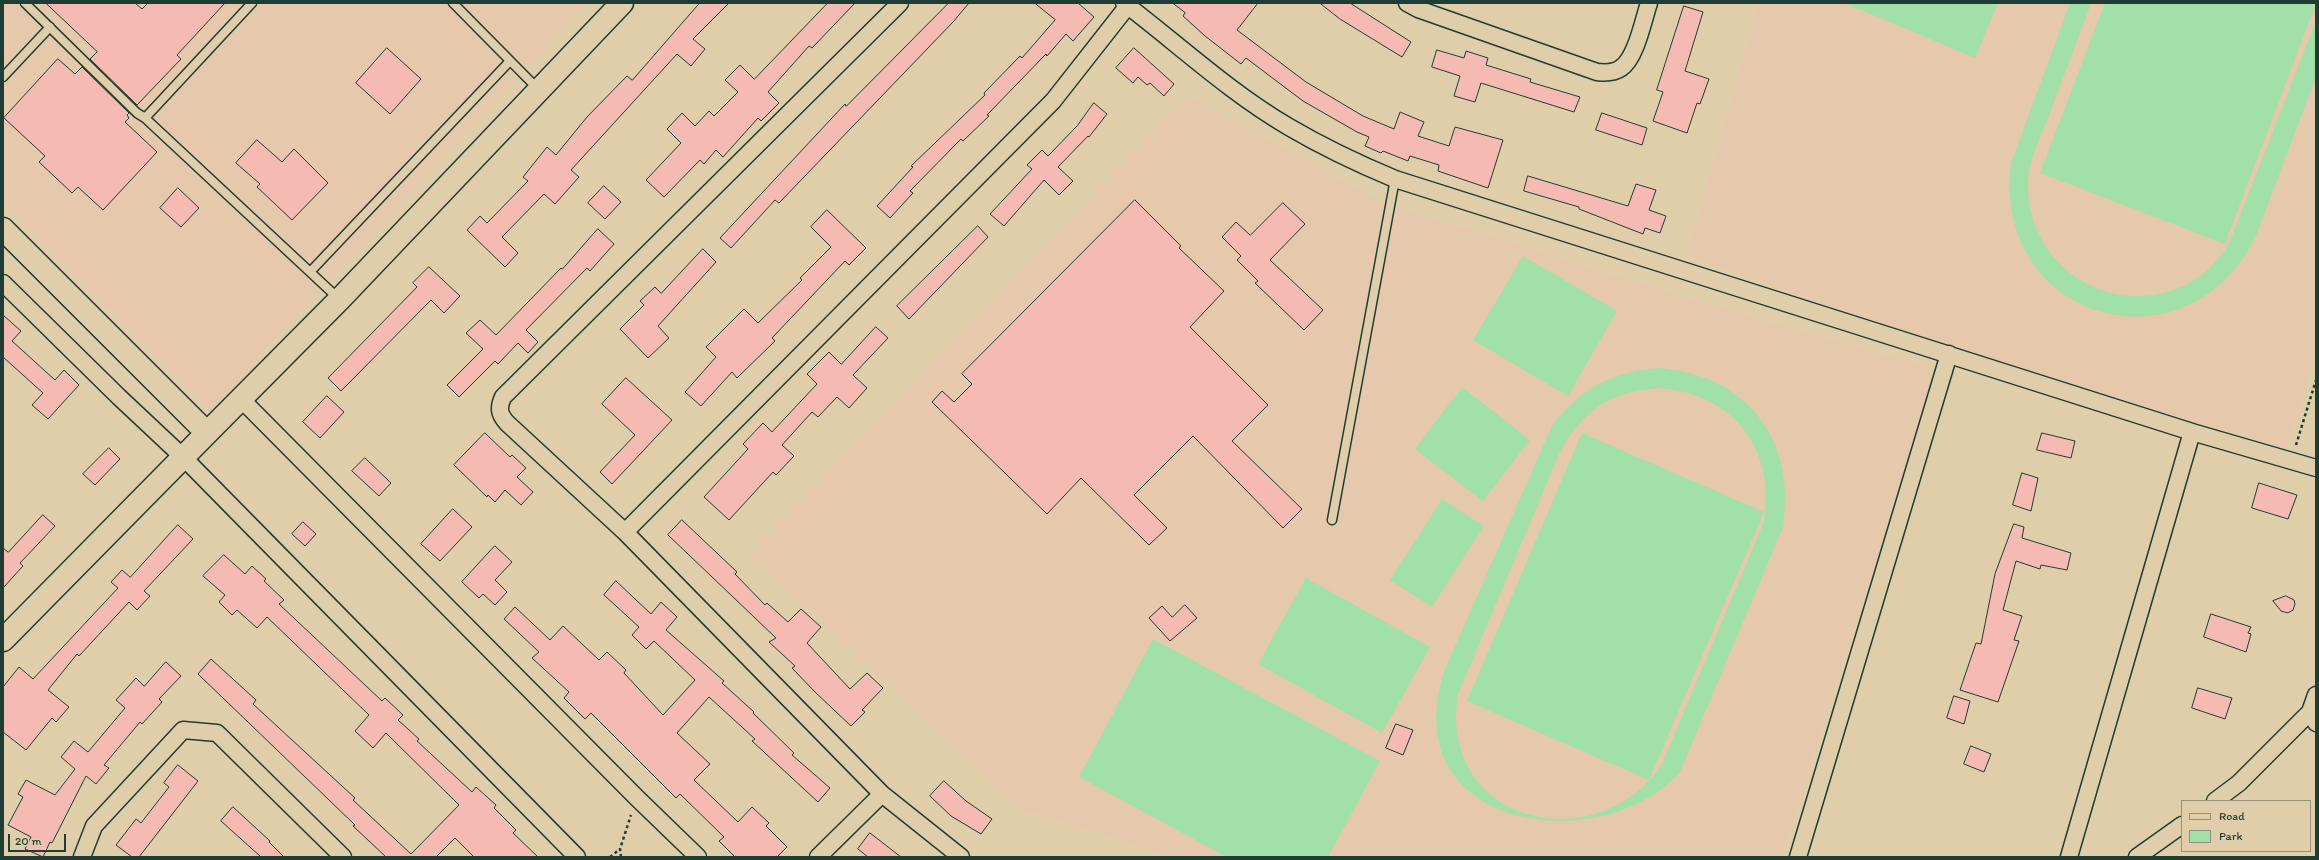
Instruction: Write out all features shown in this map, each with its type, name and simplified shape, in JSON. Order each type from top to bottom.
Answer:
[{"type":"street","points":[[3,640],[340,299],[622,3]]},
{"type":"street","points":[[900,3],[503,397],[499,406],[502,417],[625,532],[882,794],[961,857]]},
{"type":"street","points":[[1407,3],[1418,9],[1597,72],[1610,73],[1620,69],[1630,60],[1648,3]]},
{"type":"street","points":[[625,532],[1053,101],[1127,4],[1228,86],[1288,127],[1340,154],[1395,179],[2192,432],[2316,468]]},
{"type":"street","points":[[3,229],[207,433]]},
{"type":"street","points":[[3,283],[118,397],[184,458],[577,857]]},
{"type":"street","points":[[1798,857],[1949,354]]},
{"type":"street","points":[[241,399],[637,798],[698,857]]},
{"type":"street","points":[[2069,857],[2192,432]]},
{"type":"street","points":[[2216,800],[2240,783],[2313,717],[2316,695]]},
{"type":"street","points":[[82,857],[94,826],[183,730],[217,733],[343,857]]},
{"type":"street","points":[[818,857],[882,794]]},
{"type":"street","points":[[2137,857],[2181,825]]},
{"type":"lane","points":[[26,3],[136,113],[145,118],[340,299]]},
{"type":"lane","points":[[145,118],[252,3]]},
{"type":"lane","points":[[453,3],[509,62],[539,90]]},
{"type":"lane","points":[[3,77],[50,27]]},
{"type":"lane","points":[[310,272],[509,62]]},
{"type":"lane","points":[[1332,520],[1395,179]]},
{"type":"path","points":[[2291,461],[2316,380]]},
{"type":"path","points":[[621,857],[620,849],[637,798]]},
{"type":"path","points":[[610,857],[620,849]]},
{"type":"shaded area","points":[[3,3],[587,3],[210,410],[3,204]]},
{"type":"shaded area","points":[[1759,3],[2316,3],[2316,352],[2286,450],[1944,344],[1687,256]]},
{"type":"shaded area","points":[[1188,96],[1384,203],[1676,295],[1936,370],[1781,857],[1173,857],[1016,807],[750,555]]},
{"type":"green space","points":[[1845,3],[1998,3],[1975,58]]},
{"type":"green space","points":[[2070,3],[2091,3],[2030,166],[2028,185],[2032,215],[2043,242],[2060,264],[2082,281],[2107,292],[2134,296],[2163,293],[2191,282],[2212,265],[2229,244],[2316,21],[2316,77],[2256,236],[2225,280],[2185,306],[2142,316],[2100,311],[2061,292],[2031,260],[2013,217],[2011,163]]},
{"type":"green space","points":[[2105,3],[2316,3],[2225,244],[2040,173]]},
{"type":"green space","points":[[1523,256],[1617,311],[1568,396],[1473,340]]},
{"type":"green space","points":[[1659,368],[1690,373],[1717,384],[1741,398],[1759,418],[1773,440],[1782,466],[1785,495],[1783,527],[1680,772],[1645,799],[1603,816],[1557,821],[1513,814],[1475,796],[1448,766],[1436,724],[1445,669],[1552,426],[1574,401],[1598,384],[1626,373]],"holes":[[[1659,388],[1686,392],[1709,401],[1728,414],[1744,430],[1756,449],[1763,471],[1766,496],[1764,522],[1662,764],[1634,794],[1601,812],[1564,819],[1528,814],[1497,799],[1472,774],[1458,739],[1458,694],[1560,452],[1578,425],[1600,405],[1627,393]]]},
{"type":"green space","points":[[1462,387],[1530,440],[1483,501],[1415,449]]},
{"type":"green space","points":[[1582,433],[1764,512],[1649,780],[1467,701]]},
{"type":"green space","points":[[1442,499],[1484,526],[1432,607],[1390,580]]},
{"type":"green space","points":[[1306,578],[1430,647],[1382,733],[1258,664]]},
{"type":"green space","points":[[1153,639],[1380,761],[1328,857],[1227,857],[1079,777]]},
{"type":"building","points":[[46,3],[135,3],[142,9],[148,3],[225,3],[177,55],[181,59],[137,105],[90,59],[97,52]]},
{"type":"building","points":[[700,3],[729,3],[693,39],[705,49],[691,66],[677,54],[571,170],[579,177],[555,204],[544,194],[502,237],[518,253],[505,267],[467,230],[480,216],[487,223],[528,181],[523,177],[547,147],[556,155],[587,117],[627,76],[632,80]]},
{"type":"building","points":[[828,3],[855,3],[812,48],[809,46],[768,92],[779,103],[761,121],[758,118],[723,157],[716,150],[704,164],[700,160],[664,197],[646,180],[681,143],[667,129],[682,113],[695,126],[709,111],[714,116],[738,92],[725,80],[740,65],[754,79]]},
{"type":"building","points":[[949,3],[969,3],[953,22],[779,203],[775,200],[731,248],[720,238],[845,104],[846,106]]},
{"type":"building","points":[[1035,3],[1078,3],[1094,17],[1073,41],[1066,34],[1047,56],[1046,54],[987,115],[989,116],[963,141],[961,139],[910,191],[913,193],[890,218],[877,206],[913,167],[911,166],[985,95],[984,93],[1020,56],[1022,58],[1055,20]]},
{"type":"building","points":[[1173,3],[1258,3],[1237,30],[1306,82],[1363,116],[1394,129],[1400,112],[1424,122],[1418,136],[1449,146],[1455,127],[1503,140],[1488,188],[1438,171],[1439,165],[1410,156],[1408,161],[1383,151],[1381,153],[1365,146],[1369,137],[1357,132],[1303,101],[1246,58],[1241,64],[1205,36],[1183,16],[1185,13]]},
{"type":"building","points":[[1320,3],[1350,3],[1411,42],[1402,57],[1340,19]]},
{"type":"building","points":[[1684,6],[1703,12],[1685,71],[1709,79],[1700,104],[1697,103],[1687,133],[1653,121],[1663,92],[1657,90]]},
{"type":"building","points":[[387,48],[421,79],[390,114],[356,83]]},
{"type":"building","points":[[1134,48],[1174,84],[1164,96],[1150,83],[1147,85],[1138,77],[1133,83],[1116,68]]},
{"type":"building","points":[[1437,50],[1464,58],[1466,51],[1488,58],[1486,65],[1531,79],[1530,82],[1580,97],[1574,112],[1481,83],[1475,102],[1454,96],[1460,76],[1432,67]]},
{"type":"building","points":[[58,59],[75,74],[82,67],[129,113],[127,115],[129,118],[125,122],[157,152],[103,210],[78,187],[72,193],[39,162],[45,156],[4,118]]},
{"type":"building","points":[[1094,103],[1107,114],[1089,137],[1088,136],[1058,167],[1073,181],[1059,195],[1044,180],[1004,226],[990,214],[1032,169],[1027,165],[1042,150],[1048,156],[1077,126]]},
{"type":"building","points":[[1602,113],[1647,128],[1642,145],[1596,130]]},
{"type":"building","points":[[257,140],[282,162],[294,149],[328,183],[292,220],[257,187],[260,184],[236,163]]},
{"type":"building","points":[[1528,176],[1628,206],[1636,184],[1656,190],[1649,210],[1666,216],[1660,233],[1645,228],[1643,234],[1579,209],[1579,207],[1524,191]]},
{"type":"building","points":[[604,186],[621,202],[605,219],[588,203]]},
{"type":"building","points":[[178,188],[199,208],[181,227],[160,208]]},
{"type":"building","points":[[1135,200],[1181,246],[1179,248],[1224,291],[1190,327],[1268,405],[1232,441],[1302,509],[1283,528],[1193,436],[1134,495],[1167,528],[1149,545],[1081,478],[1047,514],[932,402],[942,391],[954,402],[972,384],[962,374]]},
{"type":"building","points":[[1283,203],[1305,224],[1270,260],[1323,310],[1304,330],[1255,283],[1258,281],[1237,260],[1241,256],[1222,237],[1236,222],[1250,235]]},
{"type":"building","points":[[827,210],[866,248],[849,265],[845,261],[772,338],[775,341],[737,378],[732,372],[701,406],[685,392],[716,357],[706,347],[744,309],[758,323],[802,280],[800,278],[831,247],[811,227]]},
{"type":"building","points":[[978,226],[988,237],[909,319],[897,306]]},
{"type":"building","points":[[598,229],[614,244],[590,271],[587,268],[526,330],[538,342],[528,353],[518,343],[498,364],[495,361],[459,397],[447,385],[483,349],[466,333],[480,320],[496,335],[561,268],[562,269]]},
{"type":"building","points":[[703,249],[716,262],[658,326],[669,338],[648,358],[620,329],[644,305],[640,301],[655,287],[661,293]]},
{"type":"building","points":[[429,267],[460,296],[444,313],[431,300],[341,391],[328,378],[417,287],[413,283]]},
{"type":"building","points":[[3,315],[21,331],[12,341],[55,380],[64,370],[79,385],[48,419],[32,405],[43,393],[3,357]]},
{"type":"building","points":[[876,327],[888,338],[853,375],[867,388],[849,408],[837,397],[818,417],[812,412],[782,445],[794,456],[776,475],[773,472],[729,520],[704,497],[748,449],[743,444],[763,423],[772,432],[817,384],[807,374],[829,352],[841,364]]},
{"type":"building","points":[[626,378],[672,420],[612,484],[600,472],[635,435],[602,404]]},
{"type":"building","points":[[327,396],[344,412],[320,438],[303,422]]},
{"type":"building","points":[[485,433],[510,457],[512,455],[526,468],[517,477],[533,492],[521,505],[505,490],[495,502],[488,495],[487,497],[454,465]]},
{"type":"building","points":[[2042,433],[2075,441],[2071,458],[2037,450]]},
{"type":"building","points":[[109,448],[120,459],[95,485],[83,474]]},
{"type":"building","points":[[365,458],[391,483],[379,496],[352,471]]},
{"type":"building","points":[[2022,473],[2038,478],[2031,511],[2013,505]]},
{"type":"building","points":[[2259,483],[2297,495],[2288,519],[2252,508]]},
{"type":"building","points":[[453,509],[472,527],[440,561],[421,544]]},
{"type":"building","points":[[43,515],[55,526],[20,563],[23,566],[3,588],[3,548],[8,552]]},
{"type":"building","points":[[682,520],[737,572],[735,574],[765,605],[767,603],[788,622],[801,609],[821,627],[807,643],[850,689],[867,673],[883,688],[862,710],[865,712],[851,726],[815,692],[792,668],[795,666],[769,642],[776,638],[668,535]]},
{"type":"building","points":[[303,522],[316,534],[305,546],[292,534]]},
{"type":"building","points":[[2014,524],[2024,527],[2022,538],[2071,553],[2067,570],[2041,565],[2040,569],[2016,561],[2003,610],[2022,616],[2014,640],[2019,641],[1998,702],[1960,690],[1976,643],[1981,644],[1995,574]]},
{"type":"building","points":[[178,525],[193,539],[144,591],[150,596],[137,610],[129,602],[79,656],[77,654],[48,690],[69,707],[56,722],[52,718],[26,750],[3,732],[3,687],[19,667],[33,679],[118,588],[111,582],[122,570],[130,577]]},
{"type":"building","points":[[495,546],[512,562],[495,580],[507,592],[495,605],[483,594],[479,598],[462,582]]},
{"type":"building","points":[[224,555],[245,574],[252,566],[266,579],[264,581],[284,600],[279,604],[382,701],[385,698],[403,715],[398,720],[419,739],[417,741],[472,792],[476,787],[496,805],[494,808],[516,830],[513,833],[538,857],[474,857],[455,838],[436,857],[386,857],[353,826],[355,825],[198,674],[211,659],[256,700],[253,704],[355,798],[353,800],[411,854],[459,805],[386,733],[373,748],[355,731],[369,715],[267,617],[257,628],[237,610],[232,615],[219,602],[225,595],[203,576]]},
{"type":"building","points":[[616,581],[651,614],[661,602],[677,617],[666,630],[724,681],[722,683],[754,712],[753,713],[794,753],[792,755],[830,788],[818,802],[752,741],[755,739],[709,697],[677,733],[710,764],[694,780],[738,822],[752,807],[769,823],[766,826],[787,847],[777,857],[735,857],[719,841],[724,837],[680,794],[676,798],[591,713],[585,719],[564,698],[569,692],[532,658],[539,652],[504,619],[515,607],[550,640],[563,626],[599,660],[607,652],[626,670],[624,673],[663,715],[695,680],[654,641],[646,649],[632,635],[639,627],[604,595]]},
{"type":"building","points":[[2286,596],[2294,600],[2295,604],[2293,610],[2288,613],[2281,611],[2273,601]]},
{"type":"building","points":[[1185,605],[1197,618],[1170,641],[1149,618],[1162,606],[1172,617]]},
{"type":"building","points":[[2211,614],[2251,627],[2248,633],[2251,634],[2246,652],[2204,637]]},
{"type":"building","points":[[166,662],[181,676],[159,699],[162,702],[142,724],[140,722],[104,765],[109,768],[96,784],[86,776],[52,843],[50,842],[43,857],[25,849],[31,837],[8,825],[23,797],[18,794],[26,780],[55,795],[75,769],[61,757],[74,741],[88,752],[125,708],[116,700],[136,678],[144,686]]},
{"type":"building","points":[[2198,688],[2232,698],[2225,719],[2192,708]]},
{"type":"building","points":[[1954,696],[1970,701],[1964,724],[1947,718]]},
{"type":"building","points":[[1396,724],[1413,730],[1403,755],[1386,748]]},
{"type":"building","points":[[1971,746],[1991,754],[1984,772],[1964,764]]},
{"type":"building","points":[[178,765],[198,781],[139,857],[132,857],[116,845],[136,819],[141,823],[169,787],[164,783]]},
{"type":"building","points":[[944,781],[966,801],[992,819],[981,834],[951,816],[930,796]]},
{"type":"building","points":[[233,807],[270,841],[269,842],[284,857],[261,857],[221,821]]},
{"type":"building","points":[[870,833],[901,857],[868,857],[858,849]]}]
